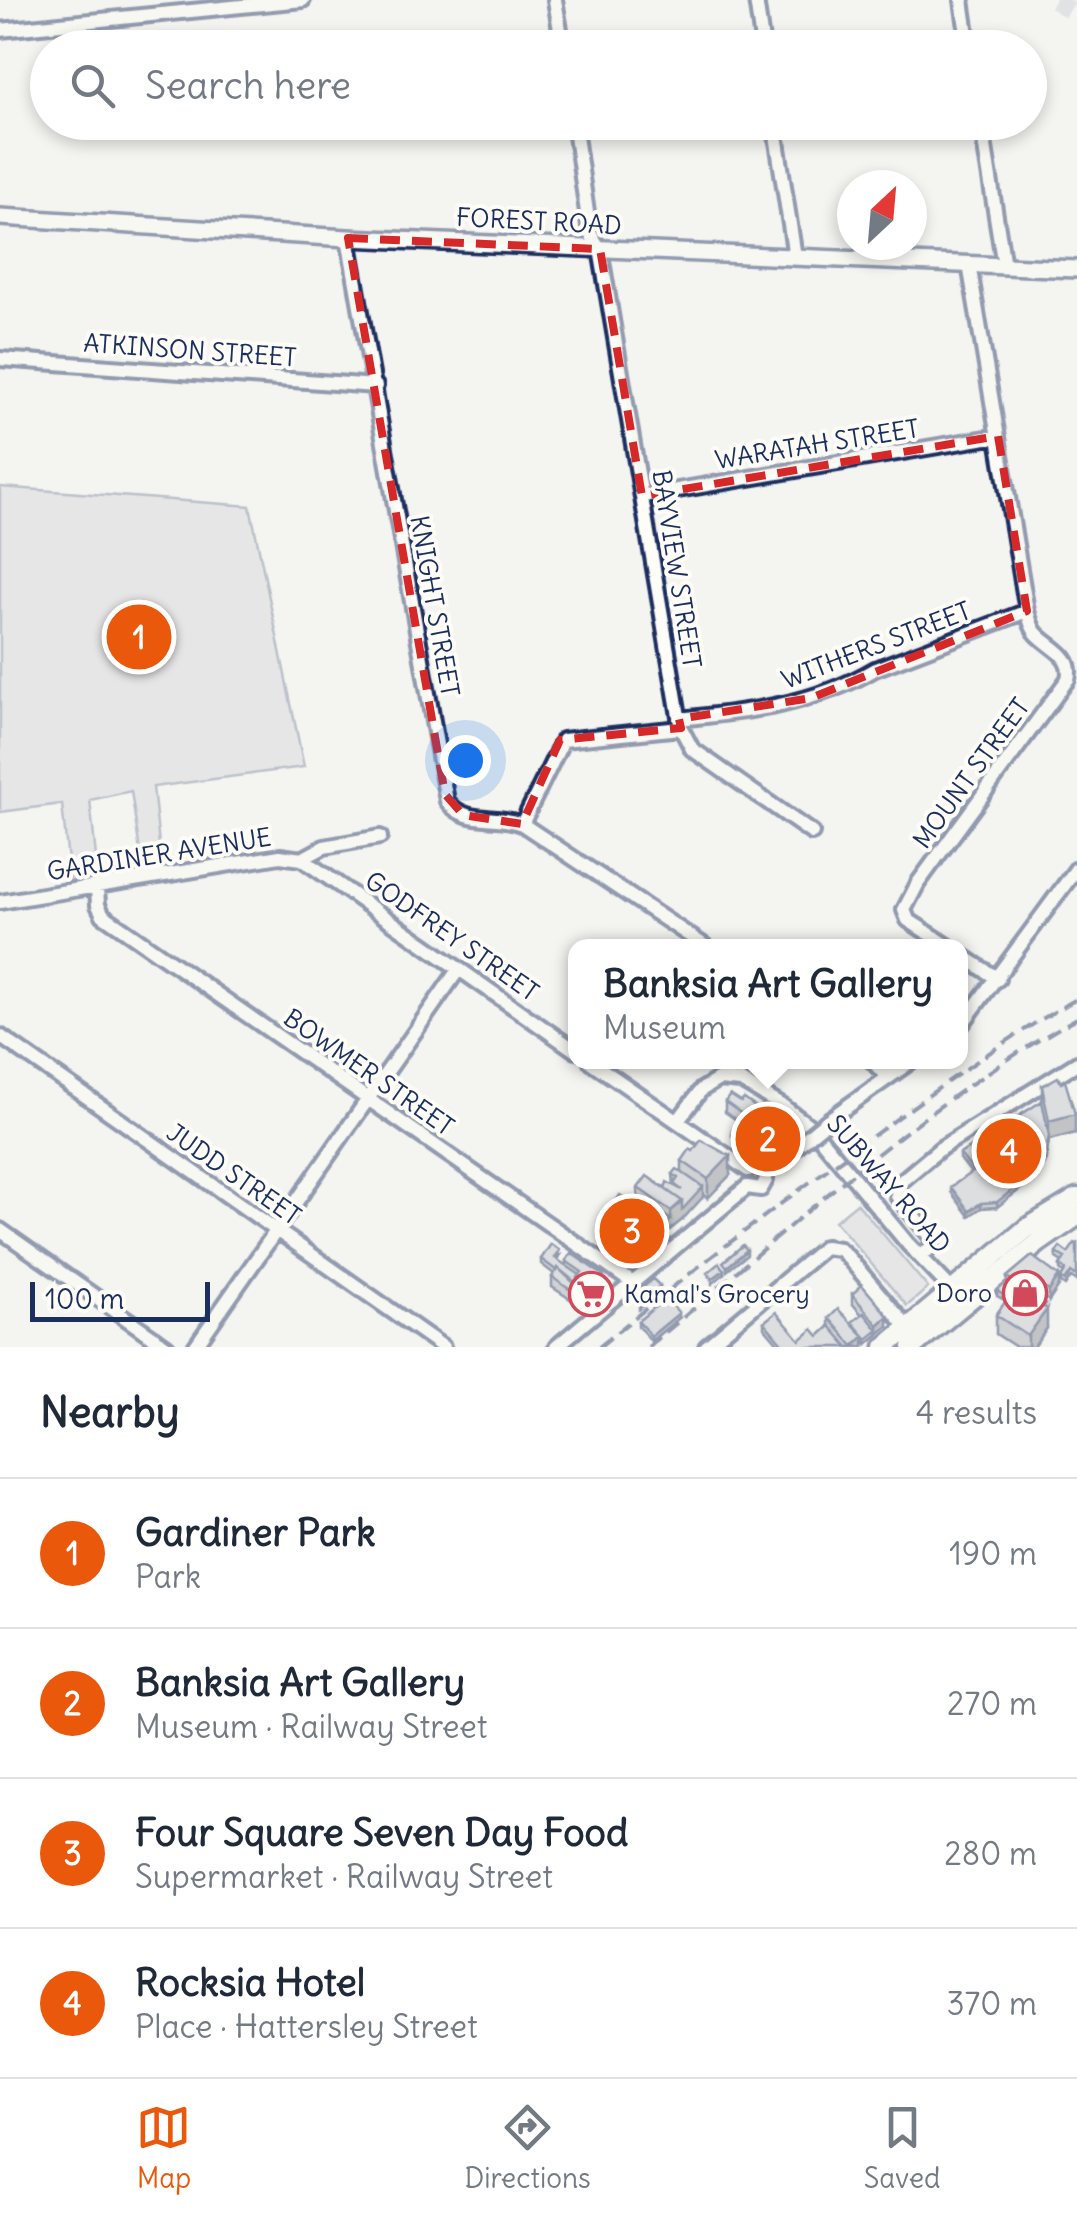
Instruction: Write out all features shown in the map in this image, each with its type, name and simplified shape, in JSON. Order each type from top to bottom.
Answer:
[{"type":"highway","points":[[912,1347],[1026,1229],[1077,1198]]},
{"type":"highway","points":[[885,1347],[1077,1216]]},
{"type":"main road","name":"FOREST ROAD","points":[[0,217],[348,238],[1077,269]]},
{"type":"street","points":[[0,30],[232,3],[303,0]]},
{"type":"street","points":[[555,0],[559,30]]},
{"type":"street","points":[[756,0],[760,30]]},
{"type":"street","points":[[962,0],[966,30]]},
{"type":"street","name":"BAYVIEW STREET","points":[[577,140],[590,233],[600,249],[680,724]]},
{"type":"street","points":[[777,140],[795,257]]},
{"type":"street","points":[[984,140],[1004,266]]},
{"type":"street","name":"KNIGHT STREET","points":[[348,238],[447,800],[470,818],[522,824],[695,939]]},
{"type":"street","name":"MOUNT STREET","points":[[937,939],[908,920],[904,910],[918,883],[1069,675],[1068,660],[1036,633],[1027,611],[969,264]]},
{"type":"street","name":"ATKINSON STREET","points":[[0,359],[376,386]]},
{"type":"street","name":"WARATAH STREET","points":[[642,496],[998,436]]},
{"type":"street","name":"WITHERS STREET","points":[[522,824],[563,740],[680,724],[811,698],[1027,611]]},
{"type":"street","points":[[680,724],[692,749],[812,833]]},
{"type":"street","name":"GARDINER AVENUE","points":[[0,902],[280,856],[302,859],[334,844],[380,837]]},
{"type":"street","name":"GODFREY STREET","points":[[302,859],[568,1046]]},
{"type":"street","points":[[968,1017],[1077,868]]},
{"type":"street","name":"BOWMER STREET","points":[[97,887],[98,906],[103,915],[634,1283]]},
{"type":"street","points":[[968,959],[998,979]]},
{"type":"street","points":[[195,1347],[458,970]]},
{"type":"street","name":"JUDD STREET","points":[[0,1036],[444,1347]]},
{"type":"street","points":[[921,1257],[932,1247],[932,1238],[897,1196],[898,1184],[941,1148],[1077,1064]]},
{"type":"street","points":[[556,1347],[747,1187],[761,1189],[766,1180],[759,1168],[748,1170],[601,1069]]},
{"type":"street","points":[[880,1069],[887,1077]]},
{"type":"street","points":[[764,1172],[899,1069]]},
{"type":"street","name":"SUBWAY ROAD","points":[[678,1121],[709,1083],[730,1078],[753,1088],[812,1128],[958,1297]]},
{"type":"street","points":[[747,1187],[744,1176],[748,1170]]},
{"type":"street","points":[[0,1230],[167,1347]]},
{"type":"street","points":[[706,1347],[819,1250],[832,1246],[845,1254],[908,1328]]},
{"type":"highlighted area","points":[[348,238],[600,249],[642,496],[998,436],[1027,611],[811,698],[679,719],[681,728],[560,740],[522,824],[463,815],[445,794]]},
{"type":"shaded area","points":[[0,487],[250,506],[304,767],[153,787],[161,863],[142,865],[131,791],[90,800],[98,876],[70,880],[62,804],[0,812]]},
{"type":"shaded area","points":[[857,1203],[928,1288],[907,1306],[835,1221]]},
{"type":"building","points":[[1058,1077],[1061,1083],[1065,1081],[1075,1114],[1049,1121],[1042,1086]]},
{"type":"building","points":[[730,1095],[741,1102],[744,1099],[778,1123],[773,1136],[725,1102]]},
{"type":"building","points":[[1042,1101],[1049,1136],[1045,1159],[1031,1175],[1025,1168],[1023,1182],[997,1202],[981,1203],[969,1211],[951,1187],[973,1171],[960,1154]]},
{"type":"building","points":[[738,1123],[747,1130],[743,1140],[732,1131]]},
{"type":"building","points":[[750,1126],[769,1140],[760,1147],[743,1135]]},
{"type":"building","points":[[701,1140],[730,1156],[708,1179],[682,1161]]},
{"type":"building","points":[[677,1169],[703,1187],[682,1210],[682,1201],[665,1189],[667,1182],[682,1190],[674,1184]]},
{"type":"building","points":[[647,1176],[682,1201],[671,1211],[638,1188]]},
{"type":"building","points":[[620,1195],[658,1221],[646,1231],[612,1207]]},
{"type":"building","points":[[643,1206],[671,1220],[658,1231],[658,1221],[640,1209]]},
{"type":"building","points":[[610,1225],[622,1233],[626,1227],[646,1241],[632,1251],[605,1232]]},
{"type":"building","points":[[1075,1243],[1077,1276],[1071,1272],[1065,1281],[1061,1278],[1066,1270],[1060,1265],[1065,1258],[1056,1253],[1060,1247],[1068,1253]]},
{"type":"building","points":[[551,1244],[560,1250],[555,1258],[580,1275],[575,1282],[541,1259]]},
{"type":"building","points":[[743,1245],[747,1250],[727,1267],[723,1262]]},
{"type":"building","points":[[571,1253],[604,1276],[582,1298],[552,1277],[558,1268],[574,1283],[582,1272],[566,1261]]},
{"type":"building","points":[[1032,1256],[1059,1276],[1049,1291],[1034,1281],[1031,1285],[1040,1291],[1036,1298],[1045,1304],[1043,1307],[1007,1277]]},
{"type":"building","points":[[719,1263],[724,1270],[712,1279],[707,1273]]},
{"type":"building","points":[[653,1279],[660,1286],[639,1304],[633,1296]]},
{"type":"building","points":[[1007,1282],[1023,1292],[1015,1288],[1008,1298],[997,1291]]},
{"type":"building","points":[[862,1285],[888,1316],[878,1325],[852,1294]]},
{"type":"building","points":[[1015,1288],[1047,1309],[1028,1336],[996,1315]]},
{"type":"building","points":[[666,1298],[679,1313],[651,1336],[638,1321]]},
{"type":"building","points":[[838,1309],[864,1336],[853,1346],[829,1318]]},
{"type":"building","points":[[776,1312],[800,1340],[813,1329],[819,1336],[830,1326],[848,1347],[785,1347],[764,1322]]},
{"type":"building","points":[[864,1313],[878,1330],[867,1339],[852,1322]]},
{"type":"tunnel","points":[[1055,0],[1077,15]]},
{"type":"railway","points":[[968,1068],[1077,999]]},
{"type":"railway","points":[[648,1347],[908,1130],[1019,1052],[1077,1018]]},
{"type":"railway","points":[[599,1347],[734,1239],[967,1069]]},
{"type":"place","name":"Gardiner Park","points":[[139,637]]},
{"type":"place","name":"Banksia Art Gallery","points":[[768,1139]]},
{"type":"place","name":"Rocksia Hotel","points":[[1009,1151]]},
{"type":"place","name":"Four Square Seven Day Food","points":[[632,1231]]},
{"type":"place","name":"Doro","points":[[1025,1293]]},
{"type":"place","name":"Kamal's Grocery","points":[[591,1294]]}]
